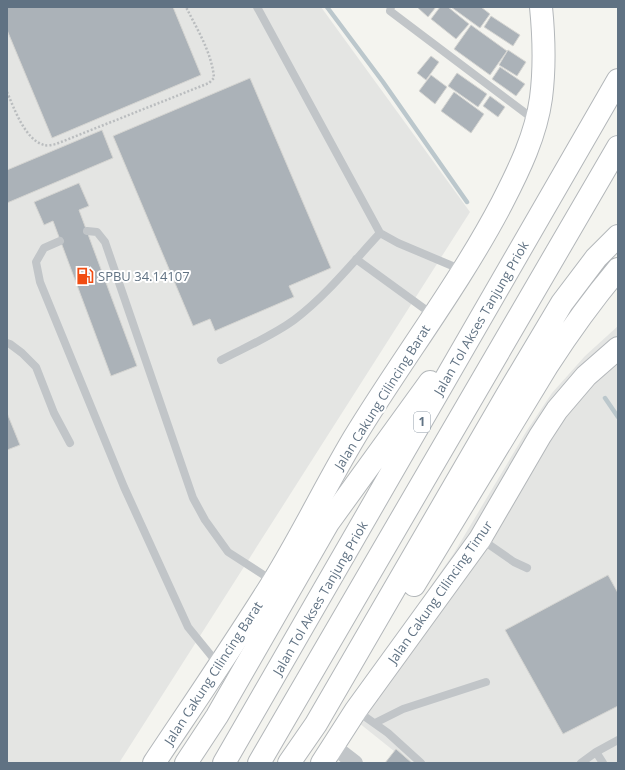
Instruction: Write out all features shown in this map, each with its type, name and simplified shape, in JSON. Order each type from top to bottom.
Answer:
[{"type":"highway","name":"Jalan Cakung Cilincing Barat","points":[[154,763],[273,581],[354,437],[457,269],[491,224],[516,176],[528,147],[541,99],[545,42],[541,7]]},
{"type":"highway","points":[[585,136],[618,71]]},
{"type":"highway","name":"Jalan Tol Akses Tanjung Priok","points":[[224,763],[618,80]]},
{"type":"highway","name":"1","points":[[259,763],[618,147]]},
{"type":"highway","points":[[289,763],[316,724],[562,303],[596,258],[618,236]]},
{"type":"highway","points":[[303,763],[570,330],[597,294],[618,270]]},
{"type":"highway","points":[[186,763],[218,716],[328,523],[501,284]]},
{"type":"highway","name":"Jalan Cakung Cilincing Timur","points":[[328,754],[356,710],[480,539],[540,436],[557,410],[586,376],[618,348]]},
{"type":"street","points":[[328,754],[355,763]]},
{"type":"lane","points":[[258,7],[380,233],[398,243],[457,269]]},
{"type":"lane","points":[[390,8],[536,121]]},
{"type":"lane","points":[[87,231],[97,232],[105,242],[194,498],[204,520],[228,552],[252,566],[273,581]]},
{"type":"lane","points":[[221,360],[266,337],[293,321],[321,295],[380,233]]},
{"type":"lane","points":[[60,240],[44,248],[36,262],[40,282],[124,487],[188,627],[218,665]]},
{"type":"lane","points":[[356,259],[429,313]]},
{"type":"lane","points":[[7,343],[22,353],[36,366],[54,413],[70,443]]},
{"type":"lane","points":[[480,539],[514,562],[527,568]]},
{"type":"lane","points":[[375,723],[403,709],[486,682]]},
{"type":"lane","points":[[356,710],[388,733],[421,763]]},
{"type":"lane","points":[[581,763],[596,752],[618,740]]},
{"type":"lane","points":[[596,752],[603,763]]},
{"type":"path","points":[[7,92],[20,122],[29,135],[37,142],[45,146],[56,144],[209,83],[214,78],[213,67],[207,50],[186,7]]},
{"type":"shaded area","points":[[7,7],[321,7],[470,212],[119,763],[7,763]]},
{"type":"shaded area","points":[[618,326],[618,763],[409,763],[344,711],[454,553],[526,432],[552,393],[585,356]]},
{"type":"building","points":[[7,7],[173,7],[201,75],[52,138],[7,30]]},
{"type":"building","points":[[436,7],[428,17],[418,8]]},
{"type":"building","points":[[440,7],[448,7],[469,24],[456,39],[431,19]]},
{"type":"building","points":[[451,7],[481,7],[490,14],[480,28]]},
{"type":"building","points":[[491,16],[520,35],[513,46],[484,27]]},
{"type":"building","points":[[471,25],[507,51],[490,75],[454,49]]},
{"type":"building","points":[[508,50],[526,62],[517,76],[499,65]]},
{"type":"building","points":[[431,56],[439,62],[426,80],[417,73]]},
{"type":"building","points":[[500,67],[525,84],[516,96],[492,79]]},
{"type":"building","points":[[457,73],[487,94],[478,107],[448,86]]},
{"type":"building","points":[[431,75],[447,87],[435,104],[419,91]]},
{"type":"building","points":[[250,78],[331,268],[289,286],[294,297],[215,331],[210,319],[193,326],[113,136]]},
{"type":"building","points":[[454,92],[484,114],[471,133],[441,111]]},
{"type":"building","points":[[490,96],[505,107],[498,117],[483,106]]},
{"type":"building","points":[[102,130],[113,158],[7,203],[7,170]]},
{"type":"building","points":[[79,183],[89,206],[79,210],[137,366],[111,376],[53,221],[44,225],[34,202]]},
{"type":"building","points":[[7,413],[20,445],[7,450]]},
{"type":"building","points":[[608,575],[618,593],[618,706],[563,734],[505,630]]},
{"type":"building","points":[[396,749],[412,763],[385,763]]},
{"type":"waterway","points":[[327,7],[383,82],[467,202]]},
{"type":"waterway","points":[[605,398],[618,417]]},
{"type":"place","name":"SPBU 34.14107","points":[[85,276]]}]
